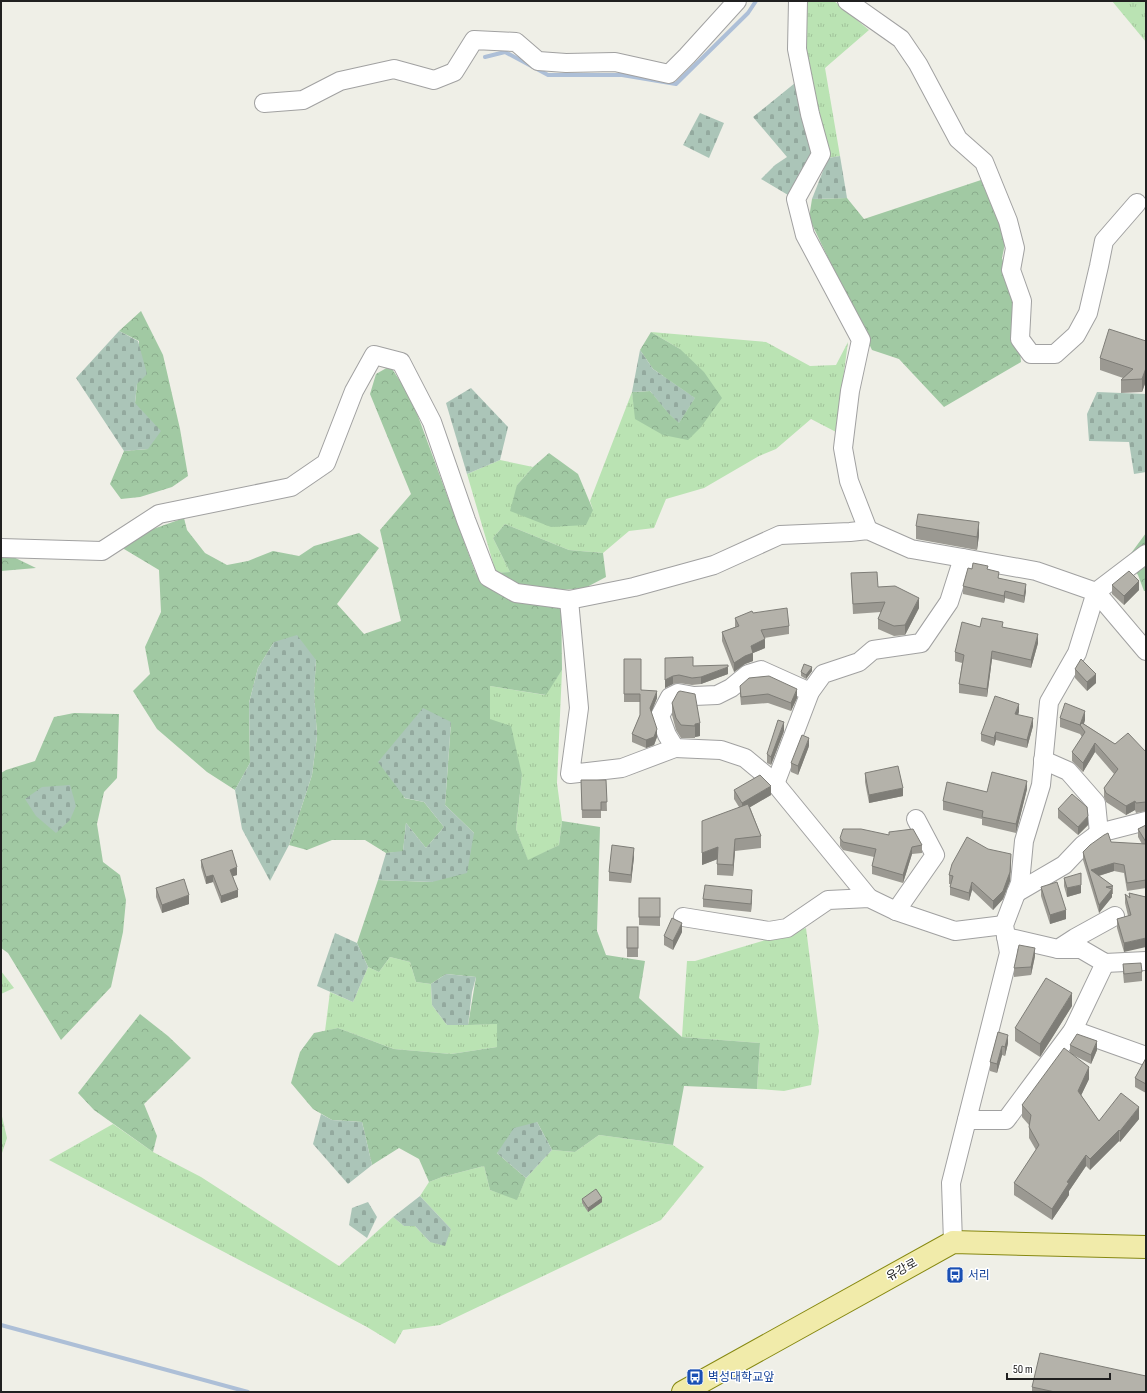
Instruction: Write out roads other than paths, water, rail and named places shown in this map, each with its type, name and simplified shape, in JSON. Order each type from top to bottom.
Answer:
[{"type":"main road","points":[[952,1242],[1146,1247]]},
{"type":"main road","name":"유강로","points":[[683,1392],[952,1242]]},
{"type":"street","points":[[264,103],[303,100],[340,81],[394,69],[434,80],[454,72],[474,40],[516,42],[538,61],[566,63],[615,62],[669,74],[737,1]]},
{"type":"street","points":[[798,1],[797,49],[810,114],[821,154],[796,198],[805,235],[861,340],[850,391],[843,448],[849,480],[868,530]]},
{"type":"street","points":[[847,1],[901,39],[918,64],[958,138],[984,162],[1008,221],[1015,248],[1011,270],[1022,301],[1020,339],[1031,354],[1055,354],[1076,335],[1088,313],[1104,241],[1137,203]]},
{"type":"street","points":[[1,548],[102,551],[159,514],[291,487],[326,463],[354,391],[374,355],[401,362],[432,422],[466,520],[488,577],[516,593],[569,600],[634,588],[714,565],[780,535],[868,530],[911,549],[1036,571],[1096,592],[1146,651]]},
{"type":"street","points":[[952,1242],[951,1183],[1009,952],[1005,931],[1020,883],[1024,842],[1041,785],[1049,702],[1077,653],[1096,592],[1146,554]]},
{"type":"street","points":[[775,784],[810,692],[823,674],[859,662],[873,650],[921,643],[949,602],[964,558]]},
{"type":"street","points":[[569,600],[579,708],[570,774],[622,768],[675,748],[721,750],[745,758],[775,784],[869,898],[896,911],[955,931],[1005,931],[1058,948],[1080,949],[1105,963],[1146,961]]},
{"type":"street","points":[[675,748],[667,735],[660,716],[670,697],[678,693],[694,696],[717,695],[731,688],[748,674],[762,670],[810,692]]},
{"type":"street","points":[[1043,760],[1068,771],[1096,803],[1099,833]]},
{"type":"street","points":[[896,911],[935,855],[916,819]]},
{"type":"street","points":[[1016,893],[1064,866],[1083,845],[1099,833],[1146,821]]},
{"type":"street","points":[[683,918],[769,931],[787,928],[828,900],[869,898]]},
{"type":"street","points":[[1058,948],[1114,916]]},
{"type":"street","points":[[967,1120],[1006,1120],[1073,1030],[1105,963]]},
{"type":"street","points":[[1073,1030],[1146,1056]]},
{"type":"waterway","points":[[485,57],[505,52],[548,75],[622,75],[676,84],[748,13],[756,1]]},
{"type":"waterway","points":[[1,1325],[248,1392]]},
{"type":"place","name":"서리","points":[[955,1275]]},
{"type":"place","name":"벽성대학교앞","points":[[695,1377]]}]
